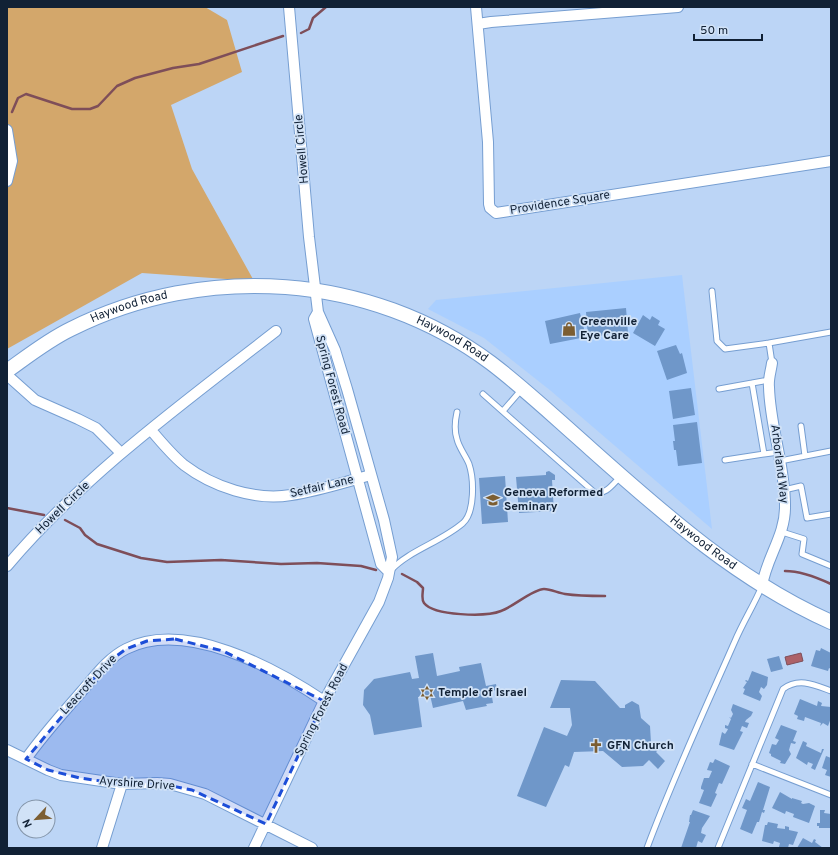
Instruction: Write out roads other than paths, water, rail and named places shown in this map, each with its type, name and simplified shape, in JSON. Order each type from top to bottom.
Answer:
[{"type":"main road","name":"Haywood Road","points":[[7,371],[53,339],[71,329],[125,306],[160,296],[198,289],[252,285],[286,286],[368,301],[426,324],[460,342],[489,362],[522,389],[676,524],[714,554],[762,586],[831,622]]},
{"type":"street","name":"Howell Circle","points":[[289,7],[309,237],[317,291]]},
{"type":"street","name":"Providence Square","points":[[476,7],[488,142],[489,204],[490,208],[496,213],[831,161]]},
{"type":"street","points":[[478,24],[499,21],[678,7]]},
{"type":"street","points":[[7,130],[12,150],[12,161],[7,181]]},
{"type":"street","name":"Spring Forest Road","points":[[254,848],[324,701],[379,602],[388,578],[392,557],[390,544],[371,475],[335,350],[318,312],[317,291]]},
{"type":"street","name":"Spring Forest Road","points":[[318,312],[314,319],[356,479],[381,564],[389,572]]},
{"type":"street","name":"Howell Circle","points":[[7,566],[51,518],[121,453],[276,331]]},
{"type":"street","name":"Arborland Way","points":[[762,586],[764,572],[782,532],[785,514],[784,490],[769,387],[772,363]]},
{"type":"street","points":[[7,376],[35,400],[78,418],[96,428],[121,453]]},
{"type":"street","name":"Setfair Lane","points":[[150,430],[167,449],[188,468],[215,483],[242,492],[268,496],[290,495],[371,475]]},
{"type":"street","name":"Leacroft Drive","points":[[26,759],[52,725],[107,663],[126,649],[147,641],[175,639],[224,650],[277,674],[324,701]]},
{"type":"street","name":"Ayrshire Drive","points":[[7,750],[61,775],[122,784],[157,783],[192,790],[220,800],[312,848]]},
{"type":"street","points":[[102,848],[122,784]]},
{"type":"lane","points":[[712,290],[718,341],[725,349],[770,343],[831,332]]},
{"type":"lane","points":[[770,343],[772,363]]},
{"type":"lane","points":[[719,389],[770,380]]},
{"type":"lane","points":[[752,383],[764,454]]},
{"type":"lane","points":[[503,411],[522,389]]},
{"type":"lane","points":[[483,394],[594,492],[600,493],[606,490],[621,476]]},
{"type":"lane","points":[[389,572],[401,561],[447,535],[469,515],[472,497],[469,465],[457,440],[455,425],[457,412]]},
{"type":"lane","points":[[801,426],[805,456]]},
{"type":"lane","points":[[726,460],[764,454],[779,456],[805,456],[831,452]]},
{"type":"lane","points":[[784,490],[801,486],[807,518],[831,514]]},
{"type":"lane","points":[[782,532],[804,539],[802,554],[831,566]]},
{"type":"lane","points":[[647,848],[698,724],[739,631],[755,605],[762,586]]},
{"type":"lane","points":[[719,848],[783,689],[789,684],[805,682],[831,691]]},
{"type":"lane","points":[[752,764],[831,795]]},
{"type":"waterway","points":[[301,33],[309,29],[313,18],[326,7]]},
{"type":"waterway","points":[[12,112],[18,98],[26,94],[72,109],[90,109],[98,106],[117,86],[135,78],[173,68],[199,64],[283,36]]},
{"type":"waterway","points":[[7,508],[44,515]]},
{"type":"waterway","points":[[65,520],[80,528],[85,535],[97,544],[141,558],[167,562],[221,560],[281,564],[317,563],[361,566],[376,570]]},
{"type":"waterway","points":[[785,571],[808,575],[831,584]]},
{"type":"waterway","points":[[402,574],[417,582],[423,588],[422,598],[424,603],[438,611],[449,613],[473,615],[494,613],[511,606],[534,592],[544,589],[570,595],[605,596]]},
{"type":"place","name":"Greenville Eye Care","points":[[569,329]]},
{"type":"place","name":"Geneva Reformed Seminary","points":[[493,500]]},
{"type":"place","name":"Temple of Israel","points":[[427,693]]},
{"type":"place","name":"GFN Church","points":[[596,746]]}]
